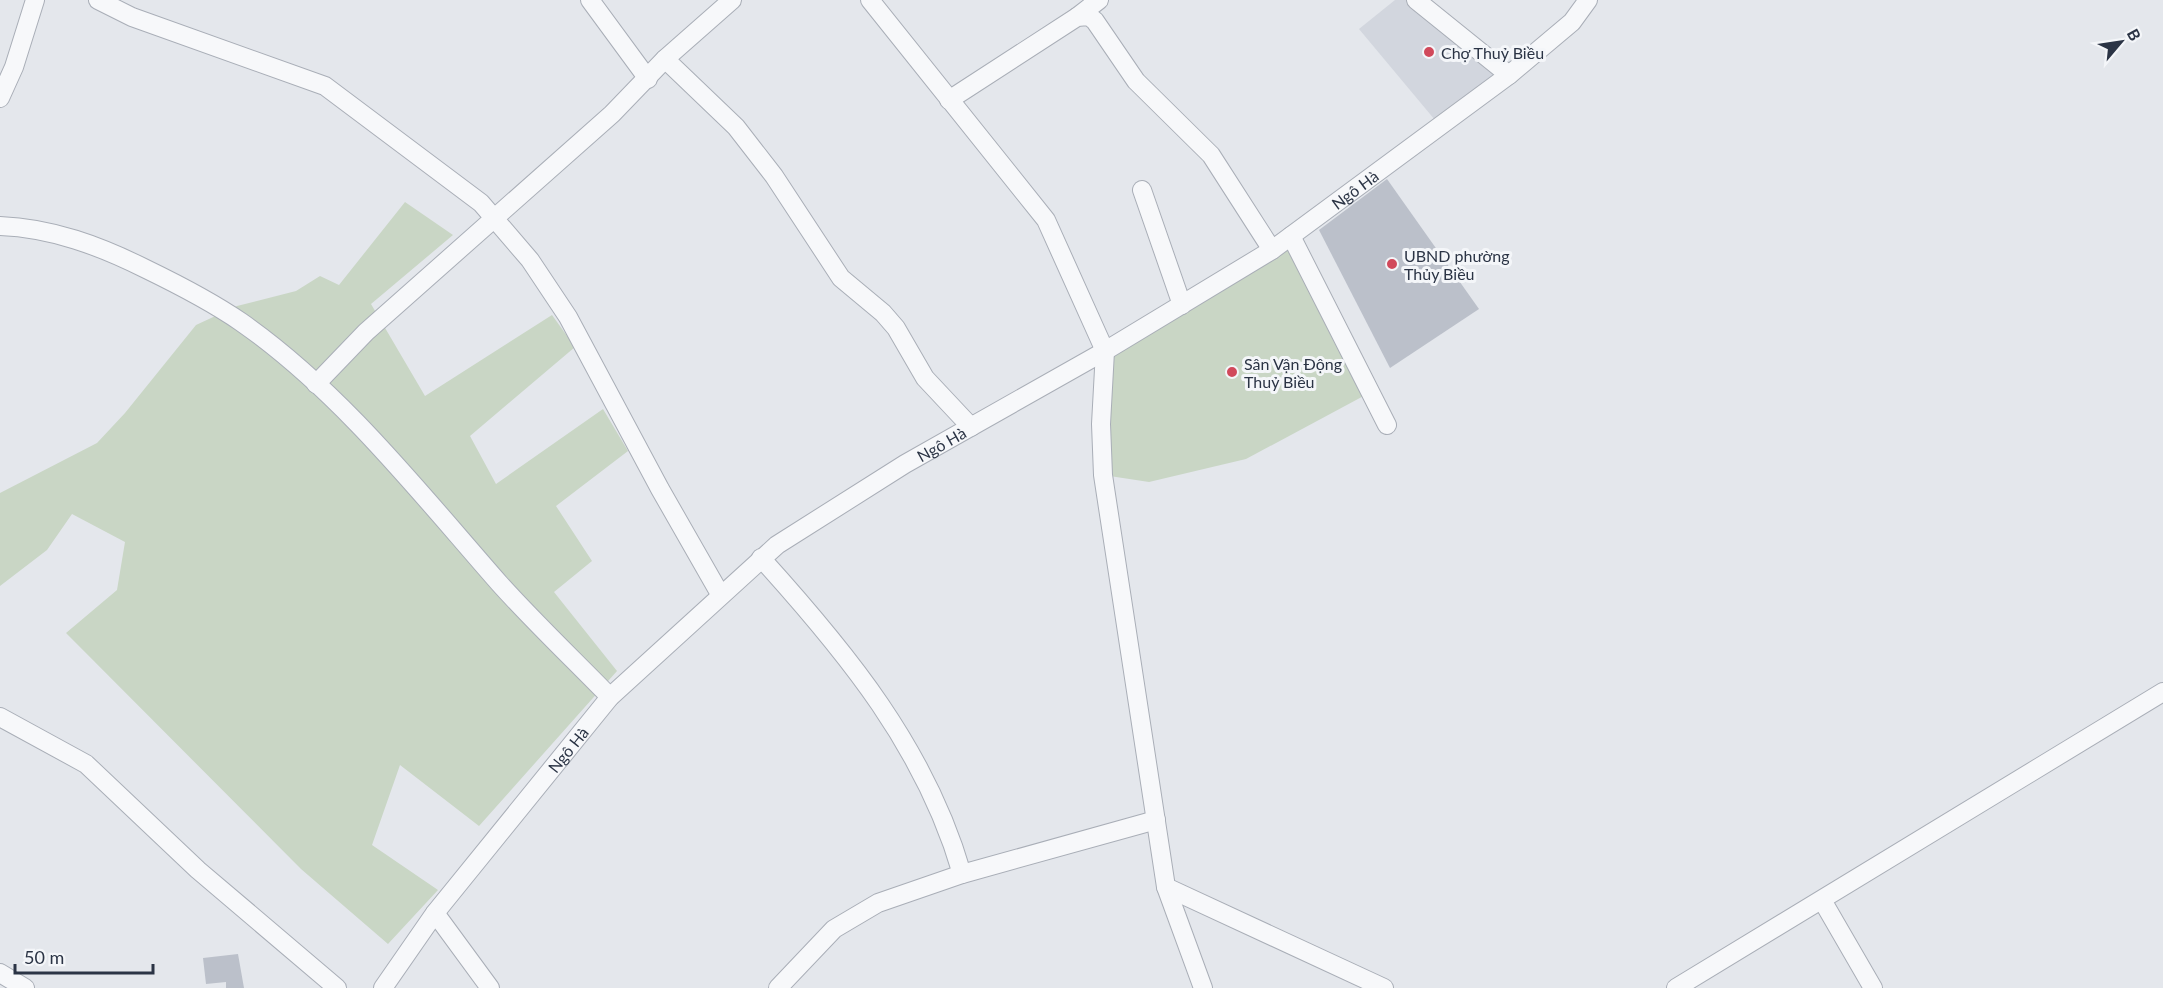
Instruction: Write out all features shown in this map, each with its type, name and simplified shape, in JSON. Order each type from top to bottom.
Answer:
[{"type":"street","points":[[0,98],[14,67],[35,0]]},
{"type":"street","points":[[98,0],[132,17],[325,87],[469,192],[495,218],[530,260],[568,317],[660,489],[720,594]]},
{"type":"street","points":[[590,0],[648,79]]},
{"type":"street","points":[[316,384],[366,332],[495,218],[648,79],[665,59],[732,0]]},
{"type":"street","points":[[870,0],[1046,220],[1105,351],[1101,424],[1103,475],[1166,887],[1203,988]]},
{"type":"street","points":[[949,100],[1077,17],[1099,0]]},
{"type":"street","points":[[1416,0],[1509,75]]},
{"type":"street","name":"Ngô Hà","points":[[383,988],[435,913],[610,697],[761,558],[777,545],[905,464],[1105,351],[1272,250],[1509,75],[1572,22],[1588,0]]},
{"type":"street","points":[[1077,17],[1089,15],[1095,21],[1136,81],[1211,155],[1272,250]]},
{"type":"street","points":[[665,59],[736,127],[774,176],[841,278],[883,313],[896,328],[925,378],[971,427]]},
{"type":"street","points":[[1142,190],[1182,305]]},
{"type":"street","points":[[0,226],[27,227],[58,234],[119,256],[177,285],[242,323],[316,384],[411,481],[501,585],[610,697]]},
{"type":"street","points":[[1291,236],[1387,425]]},
{"type":"street","points":[[761,558],[828,632],[897,729],[926,777],[954,844],[962,874]]},
{"type":"street","points":[[1676,988],[2163,692]]},
{"type":"street","points":[[0,717],[86,764],[198,870],[337,988]]},
{"type":"street","points":[[778,988],[834,929],[878,903],[962,874],[1156,820]]},
{"type":"street","points":[[1166,887],[1384,988]]},
{"type":"street","points":[[1822,900],[1873,988]]},
{"type":"street","points":[[435,913],[490,988]]},
{"type":"street","points":[[0,973],[25,988]]},
{"type":"shaded area","name":"Chợ Thuỷ Biều","points":[[1395,0],[1415,0],[1509,75],[1440,126],[1359,29]]},
{"type":"green space","points":[[405,202],[453,235],[371,304],[425,396],[552,315],[575,347],[470,436],[496,484],[603,409],[628,451],[556,506],[592,561],[554,592],[617,671],[479,826],[400,765],[372,845],[438,890],[388,944],[301,869],[66,633],[117,590],[125,542],[72,514],[47,550],[0,586],[0,493],[97,443],[125,413],[196,325],[237,306],[296,291],[320,276],[339,285]]},
{"type":"green space","name":"Sân Vận Động Thuỷ Biều","points":[[1291,236],[1371,392],[1246,459],[1149,482],[1103,475],[1105,351]]},
{"type":"building","name":"UBND phường Thủy Biều","points":[[1387,179],[1479,309],[1390,368],[1319,230]]},
{"type":"building","points":[[238,954],[244,988],[226,988],[226,982],[206,984],[203,958]]},
{"type":"place","name":"Chợ Thuỷ Biều","points":[[1429,52]]},
{"type":"place","name":"UBND phường Thủy Biều","points":[[1392,264]]},
{"type":"place","name":"Sân Vận Động Thuỷ Biều","points":[[1232,372]]}]
